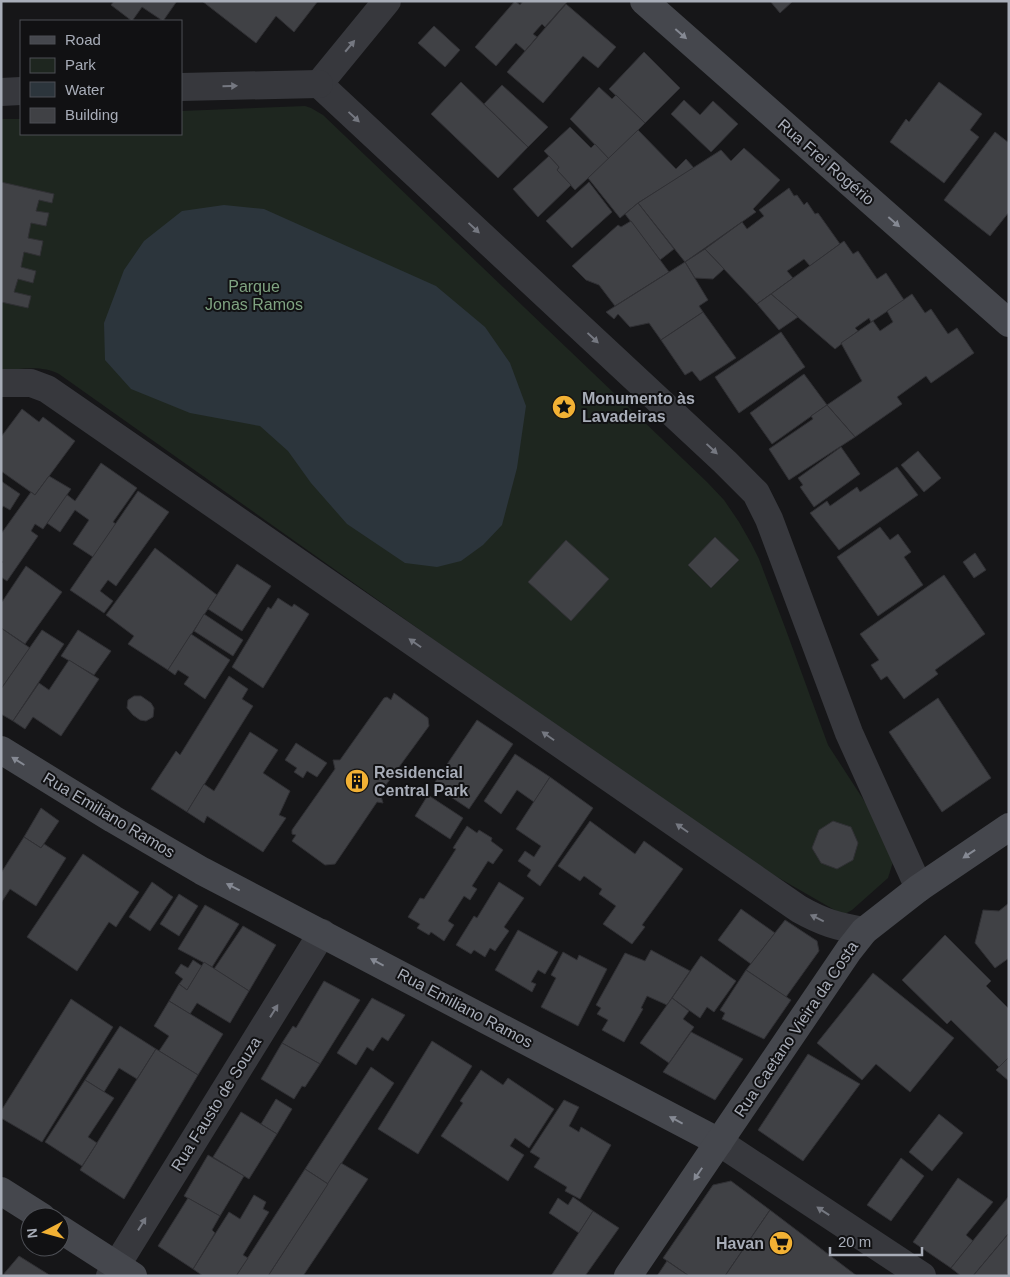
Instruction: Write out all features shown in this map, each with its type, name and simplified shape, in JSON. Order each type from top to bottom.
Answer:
[{"type":"main road","name":"Rua Frei Rogério","points":[[644,1],[1009,323]]},
{"type":"main road","name":"Rua Emiliano Ramos","points":[[1,750],[113,820],[202,871],[719,1142]]},
{"type":"main road","name":"Rua Caetano Vieira da Costa","points":[[628,1276],[864,931],[919,888],[1009,827]]},
{"type":"main road","points":[[1,1191],[26,1207]]},
{"type":"main road","points":[[70,1236],[120,1272]]},
{"type":"street","points":[[319,84],[387,1]]},
{"type":"street","points":[[182,87],[319,84],[726,462],[756,493],[770,519],[849,734],[919,888]]},
{"type":"street","points":[[1,92],[20,91]]},
{"type":"street","points":[[1,384],[31,383],[47,389],[799,909],[820,921],[864,931]]},
{"type":"street","name":"Rua Fausto de Souza","points":[[120,1272],[322,933]]},
{"type":"street","name":"Rua Emiliano Ramos","points":[[719,1142],[922,1276]]},
{"type":"green space","name":"Parque Jonas Ramos","points":[[305,106],[323,115],[724,500],[739,522],[759,559],[828,745],[876,819],[893,862],[888,878],[852,910],[845,914],[838,912],[760,867],[598,756],[59,374],[45,369],[1,371],[1,119],[20,119],[20,135],[182,135],[182,111]]},
{"type":"water","points":[[224,205],[264,209],[436,286],[485,327],[510,363],[526,406],[517,468],[502,525],[483,545],[461,561],[437,567],[405,563],[347,524],[311,483],[288,451],[260,426],[190,413],[131,389],[105,360],[104,323],[124,270],[144,241],[182,211]]},
{"type":"building","points":[[114,1],[177,1],[164,20],[142,7],[133,20],[131,20],[111,5]]},
{"type":"building","points":[[202,1],[318,1],[294,32],[276,16],[256,43]]},
{"type":"building","points":[[515,1],[520,5],[523,1],[568,1],[545,27],[542,24],[533,34],[537,37],[525,51],[516,43],[496,66],[475,47]]},
{"type":"building","points":[[770,1],[793,1],[780,13]]},
{"type":"building","points":[[566,4],[616,47],[598,68],[583,56],[543,103],[507,72]]},
{"type":"building","points":[[434,26],[460,50],[445,67],[418,43]]},
{"type":"building","points":[[644,52],[680,88],[645,123],[609,89]]},
{"type":"building","points":[[461,82],[528,147],[498,178],[431,114]]},
{"type":"building","points":[[939,82],[982,114],[970,130],[979,137],[944,183],[890,142],[906,119],[909,122]]},
{"type":"building","points":[[502,85],[548,127],[528,147],[484,104]]},
{"type":"building","points":[[599,87],[612,99],[616,95],[645,123],[609,159],[570,119]]},
{"type":"building","points":[[684,100],[700,115],[713,101],[738,124],[711,152],[671,114]]},
{"type":"building","points":[[570,127],[591,148],[595,144],[609,159],[575,190],[557,170],[559,167],[544,151]]},
{"type":"building","points":[[638,130],[676,169],[686,159],[694,168],[638,203],[620,218],[588,178]]},
{"type":"building","points":[[995,132],[1009,143],[1009,212],[990,236],[944,200]]},
{"type":"building","points":[[744,148],[780,180],[753,209],[756,212],[685,262],[638,203],[721,150],[731,161]]},
{"type":"building","points":[[549,156],[559,167],[557,170],[571,185],[538,217],[513,189]]},
{"type":"building","points":[[1,182],[54,194],[52,203],[39,200],[36,211],[49,213],[46,226],[31,223],[28,238],[43,241],[40,256],[24,252],[21,267],[36,271],[33,283],[18,279],[14,292],[31,296],[28,308],[1,302]]},
{"type":"building","points":[[589,182],[612,212],[572,248],[546,221]]},
{"type":"building","points":[[789,188],[794,196],[797,195],[804,205],[807,202],[815,214],[818,213],[840,244],[810,266],[804,259],[787,271],[793,278],[757,304],[705,249],[742,222],[747,229],[764,216],[759,210]]},
{"type":"building","points":[[638,203],[674,249],[660,260],[625,214]]},
{"type":"building","points":[[631,221],[669,272],[615,306],[599,285],[586,280],[572,266],[618,225],[621,227]]},
{"type":"building","points":[[844,241],[853,254],[858,251],[877,279],[886,273],[904,300],[871,322],[869,318],[855,328],[858,331],[835,349],[771,294]]},
{"type":"building","points":[[705,249],[724,269],[713,279],[695,278],[685,262]]},
{"type":"building","points":[[685,262],[708,300],[699,306],[703,312],[661,340],[649,323],[630,327],[618,314],[614,319],[606,312]]},
{"type":"building","points":[[771,294],[798,317],[779,330],[757,304]]},
{"type":"building","points":[[912,294],[925,313],[931,309],[948,334],[957,328],[974,353],[931,383],[926,376],[897,397],[902,404],[855,437],[827,405],[862,381],[841,343],[873,321],[880,331],[893,322],[887,311]]},
{"type":"building","points":[[703,312],[736,358],[700,381],[692,371],[685,375],[661,340]]},
{"type":"building","points":[[781,332],[805,367],[739,413],[715,377]]},
{"type":"building","points":[[804,374],[827,405],[772,444],[750,413]]},
{"type":"building","points":[[827,405],[855,437],[789,480],[769,449],[813,419],[811,416]]},
{"type":"building","points":[[22,409],[39,422],[43,417],[75,441],[35,495],[1,471],[1,437]]},
{"type":"building","points":[[841,447],[860,474],[814,507],[800,487],[803,485],[798,478]]},
{"type":"building","points":[[918,451],[941,478],[924,492],[901,465]]},
{"type":"building","points":[[101,463],[137,488],[113,522],[116,524],[93,557],[73,544],[89,520],[75,510],[60,532],[47,523],[66,494],[75,501]]},
{"type":"building","points":[[897,467],[918,495],[839,550],[810,513],[827,501],[830,506],[857,487],[860,492]]},
{"type":"building","points":[[49,476],[71,489],[43,529],[35,524],[31,531],[38,536],[7,581],[1,577],[1,564],[3,562],[1,561],[1,534],[31,492],[35,495]]},
{"type":"building","points":[[1,481],[20,494],[10,510],[3,506],[1,509]]},
{"type":"building","points":[[138,491],[169,512],[116,586],[108,580],[100,591],[113,601],[104,613],[70,590]]},
{"type":"building","points":[[880,527],[890,540],[898,534],[911,552],[904,557],[923,585],[878,616],[837,557]]},
{"type":"building","points":[[715,537],[739,560],[711,588],[688,565]]},
{"type":"building","points":[[566,540],[609,579],[571,621],[528,582]]},
{"type":"building","points":[[155,548],[217,595],[168,670],[128,644],[134,636],[106,615]]},
{"type":"building","points":[[975,553],[986,570],[974,578],[963,562]]},
{"type":"building","points":[[237,564],[271,586],[242,631],[208,609]]},
{"type":"building","points":[[26,566],[62,592],[25,644],[1,628],[1,601]]},
{"type":"building","points":[[944,575],[985,634],[935,670],[938,674],[904,699],[887,676],[881,680],[871,665],[879,660],[860,634]]},
{"type":"building","points":[[278,598],[292,607],[294,604],[309,614],[263,688],[232,667],[268,607],[271,609]]},
{"type":"building","points":[[204,614],[243,640],[233,656],[194,631]]},
{"type":"building","points":[[1,628],[30,648],[1,689]]},
{"type":"building","points":[[42,630],[64,644],[13,721],[1,714],[1,689]]},
{"type":"building","points":[[78,630],[111,651],[94,675],[61,656]]},
{"type":"building","points":[[191,634],[230,660],[205,699],[184,684],[189,677],[178,670],[175,675],[168,670]]},
{"type":"building","points":[[69,660],[99,679],[61,736],[33,717],[25,729],[13,721],[39,683],[49,690]]},
{"type":"building","points":[[229,676],[248,689],[242,699],[253,706],[187,812],[151,789],[176,751],[180,755]]},
{"type":"building","name":"Residencial Central Park","points":[[394,693],[428,718],[429,726],[380,793],[383,803],[377,802],[335,864],[325,865],[292,841],[296,835],[292,834],[292,830],[335,769],[333,760],[340,760],[384,698],[387,697],[391,700]]},
{"type":"building","points":[[134,696],[141,696],[151,703],[154,708],[153,717],[146,721],[140,720],[133,715],[127,708],[128,700]]},
{"type":"building","points":[[938,698],[991,778],[942,812],[889,732]]},
{"type":"building","points":[[477,720],[513,744],[469,809],[433,785]]},
{"type":"building","points":[[250,732],[278,750],[263,773],[290,791],[279,815],[286,818],[263,852],[207,816],[204,823],[187,812],[204,784],[214,791]]},
{"type":"building","points":[[296,743],[327,763],[317,777],[307,771],[303,778],[294,772],[297,768],[285,760]]},
{"type":"building","points":[[515,754],[550,777],[534,802],[517,790],[501,814],[484,801]]},
{"type":"building","points":[[550,777],[593,808],[540,886],[527,876],[531,870],[518,861],[525,851],[534,857],[541,846],[516,829]]},
{"type":"building","points":[[428,795],[463,818],[450,839],[415,816]]},
{"type":"building","points":[[41,808],[59,821],[41,848],[24,837]]},
{"type":"building","points":[[590,821],[635,854],[644,841],[683,869],[642,925],[645,927],[632,944],[603,924],[616,906],[599,894],[602,889],[584,876],[580,881],[558,866]]},
{"type":"building","points":[[833,821],[851,827],[858,843],[853,860],[837,869],[821,863],[812,848],[819,830]]},
{"type":"building","points":[[467,826],[477,833],[479,830],[492,838],[491,841],[503,850],[493,864],[488,861],[472,886],[477,889],[470,900],[464,896],[448,921],[454,925],[444,941],[431,932],[429,935],[417,928],[420,924],[408,917],[420,898],[424,899],[456,849],[453,848]]},
{"type":"building","points":[[24,837],[41,848],[44,844],[66,858],[36,906],[10,889],[1,903],[1,873]]},
{"type":"building","points":[[83,854],[139,892],[116,927],[109,922],[77,971],[27,937]]},
{"type":"building","points":[[152,882],[173,897],[150,931],[129,917]]},
{"type":"building","points":[[499,882],[524,898],[504,927],[509,931],[495,951],[490,948],[485,957],[474,950],[471,954],[456,945],[474,916],[477,918]]},
{"type":"building","points":[[179,894],[198,906],[179,936],[160,924]]},
{"type":"building","points":[[1009,903],[1009,958],[995,968],[975,943],[983,910],[999,911]]},
{"type":"building","points":[[205,905],[239,924],[212,967],[178,949]]},
{"type":"building","points":[[741,909],[775,933],[751,964],[718,940]]},
{"type":"building","points":[[785,920],[817,941],[819,951],[786,997],[746,970]]},
{"type":"building","points":[[243,926],[276,945],[249,991],[214,969]]},
{"type":"building","points":[[518,930],[558,952],[545,974],[538,970],[531,982],[536,984],[532,992],[495,970]]},
{"type":"building","points":[[945,935],[991,981],[986,986],[1009,1009],[1009,1057],[999,1067],[951,1020],[947,1024],[902,980]]},
{"type":"building","points":[[651,950],[690,971],[667,1005],[647,996],[641,1008],[643,1009],[624,1042],[602,1030],[608,1020],[597,1014],[601,1008],[596,1005],[625,953],[645,961]]},
{"type":"building","points":[[563,952],[577,960],[579,955],[607,969],[578,1026],[541,1007],[556,978],[551,975]]},
{"type":"building","points":[[701,956],[736,981],[714,1012],[707,1007],[700,1018],[672,998]]},
{"type":"building","points":[[193,960],[202,966],[187,990],[179,984],[183,979],[175,973],[181,964],[188,968]]},
{"type":"building","points":[[204,962],[249,991],[230,1023],[197,1003],[190,1014],[169,1001],[179,984],[187,990]]},
{"type":"building","points":[[746,970],[791,1000],[764,1039],[722,1019],[725,1013],[720,1010]]},
{"type":"building","points":[[873,973],[954,1038],[910,1092],[876,1064],[862,1080],[817,1043]]},
{"type":"building","points":[[324,981],[360,1000],[320,1064],[282,1043],[293,1026],[296,1028]]},
{"type":"building","points":[[372,998],[405,1015],[388,1041],[382,1037],[373,1051],[367,1047],[356,1065],[337,1053]]},
{"type":"building","points":[[672,998],[689,1011],[683,1019],[694,1027],[669,1063],[640,1043]]},
{"type":"building","points":[[71,999],[113,1027],[42,1142],[1,1118],[1,1111]]},
{"type":"building","points":[[169,1001],[223,1034],[198,1075],[159,1051],[169,1036],[154,1026]]},
{"type":"building","points":[[120,1026],[156,1049],[137,1079],[119,1068],[104,1092],[85,1080]]},
{"type":"building","points":[[691,1032],[743,1059],[715,1100],[663,1072]]},
{"type":"building","points":[[432,1041],[472,1066],[418,1154],[378,1129]]},
{"type":"building","points":[[282,1043],[320,1064],[305,1087],[302,1086],[294,1099],[261,1079]]},
{"type":"building","points":[[156,1049],[198,1075],[124,1199],[80,1170]]},
{"type":"building","points":[[808,1054],[860,1084],[803,1161],[758,1130]]},
{"type":"building","points":[[1009,1057],[1009,1081],[996,1070]]},
{"type":"building","points":[[371,1067],[394,1083],[328,1184],[305,1169]]},
{"type":"building","points":[[481,1070],[503,1085],[508,1078],[554,1109],[529,1148],[515,1138],[510,1146],[524,1155],[508,1181],[441,1136],[463,1103],[460,1101]]},
{"type":"building","points":[[85,1080],[114,1098],[88,1137],[97,1143],[82,1166],[45,1142]]},
{"type":"building","points":[[276,1099],[292,1109],[277,1134],[261,1124]]},
{"type":"building","points":[[564,1100],[579,1107],[569,1126],[579,1132],[581,1127],[611,1145],[580,1199],[565,1191],[567,1187],[534,1167],[540,1158],[530,1152]]},
{"type":"building","points":[[241,1112],[277,1134],[249,1179],[213,1157]]},
{"type":"building","points":[[939,1114],[963,1133],[932,1171],[909,1152]]},
{"type":"building","points":[[208,1155],[244,1176],[220,1216],[184,1196]]},
{"type":"building","points":[[901,1158],[924,1176],[891,1221],[867,1205]]},
{"type":"building","points":[[341,1163],[368,1179],[303,1276],[268,1276]]},
{"type":"building","points":[[305,1169],[328,1184],[268,1276],[236,1276]]},
{"type":"building","points":[[958,1178],[993,1202],[966,1235],[973,1241],[951,1268],[913,1242]]},
{"type":"building","points":[[731,1181],[770,1210],[725,1276],[689,1276],[663,1258],[713,1185]]},
{"type":"building","points":[[254,1195],[266,1202],[263,1209],[269,1212],[243,1255],[248,1258],[236,1276],[203,1276],[193,1269],[229,1212],[240,1219]]},
{"type":"building","points":[[1009,1196],[1009,1233],[973,1276],[961,1276],[951,1268]]},
{"type":"building","points":[[573,1197],[593,1211],[579,1233],[549,1213],[558,1198],[568,1205]]},
{"type":"building","points":[[188,1198],[220,1216],[212,1230],[215,1233],[193,1269],[158,1246]]},
{"type":"building","name":"Havan","points":[[770,1210],[857,1276],[725,1276]]},
{"type":"building","points":[[593,1211],[619,1228],[585,1276],[551,1276]]},
{"type":"building","points":[[1009,1233],[1009,1272],[1006,1276],[973,1276]]},
{"type":"building","points":[[19,1256],[51,1276],[2,1276]]},
{"type":"building","points":[[667,1261],[689,1276],[657,1276]]},
{"type":"place","name":"Monumento às Lavadeiras","points":[[564,407]]},
{"type":"place","name":"Residencial Central Park","points":[[357,781]]},
{"type":"place","name":"Havan","points":[[781,1243]]}]
